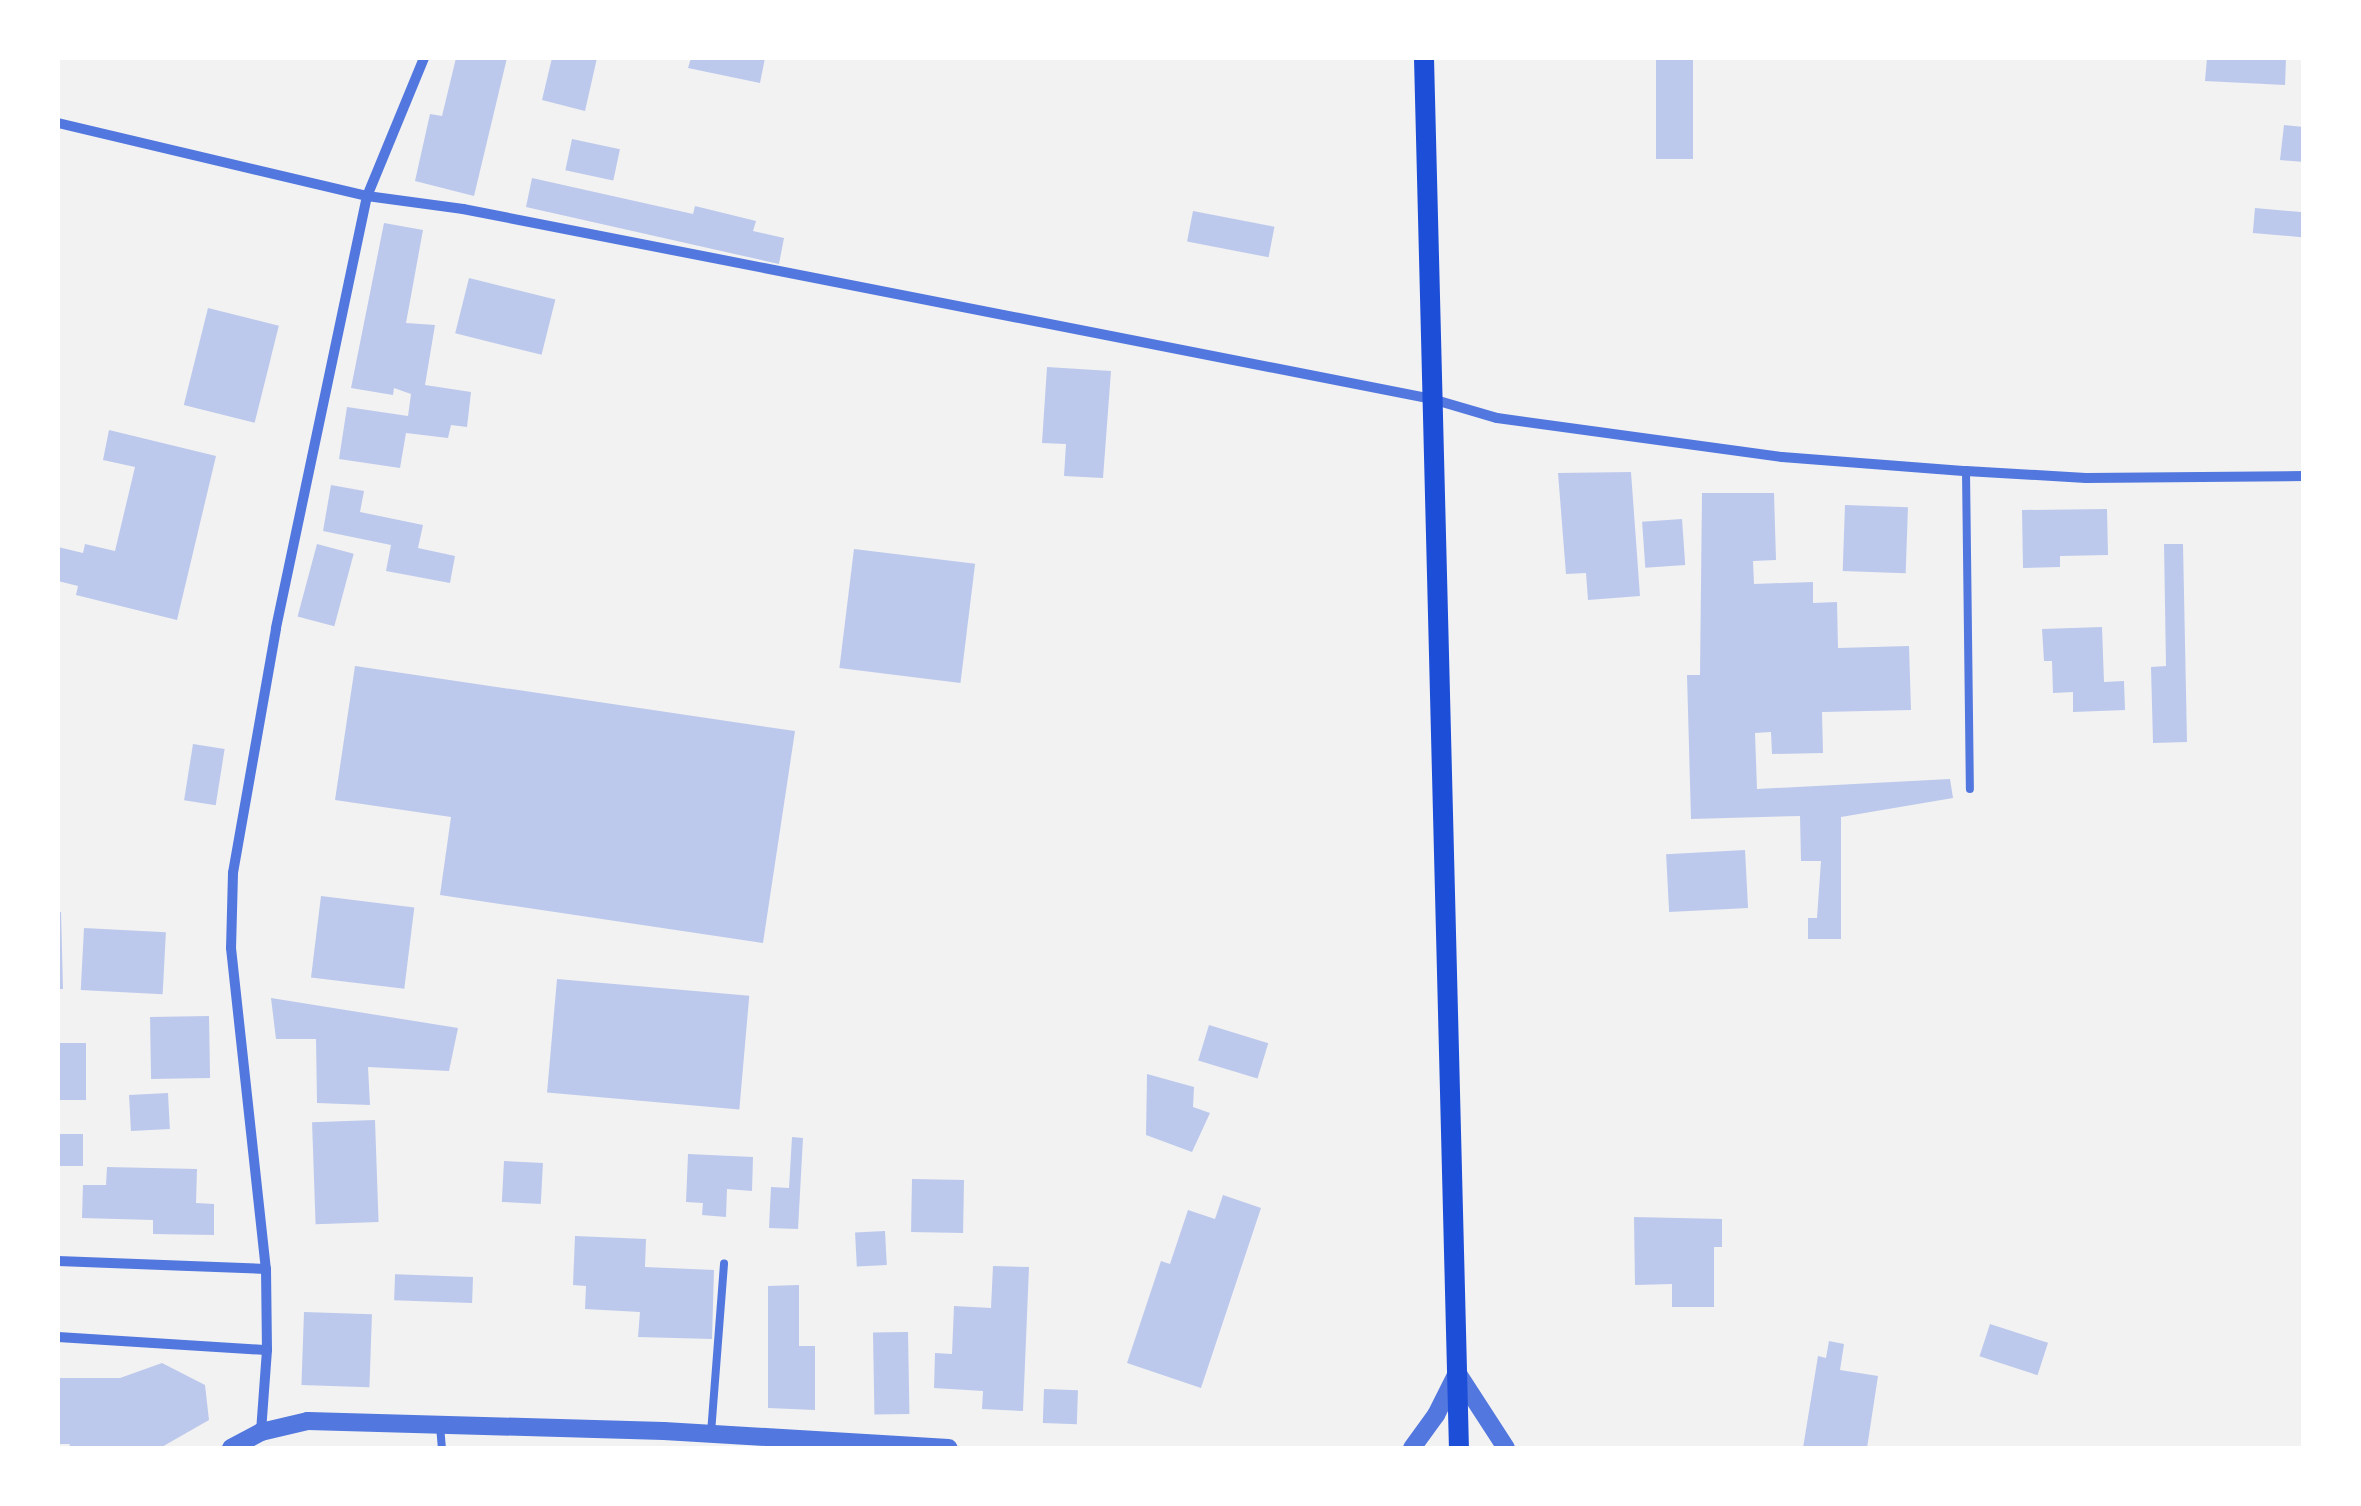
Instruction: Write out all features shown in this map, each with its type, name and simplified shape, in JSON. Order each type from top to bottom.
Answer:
[{"type":"main road","points":[[1424,58],[1459,1448]]},
{"type":"street","points":[[260,1432],[267,1350],[266,1270],[231,948],[232,872],[276,629],[367,196],[424,58]]},
{"type":"street","points":[[58,123],[367,196],[463,209],[1432,399],[1497,418],[1744,452],[1966,471],[2086,478],[2304,476]]},
{"type":"street","points":[[58,1261],[266,1270]]},
{"type":"street","points":[[58,1337],[267,1350]]},
{"type":"street","points":[[1412,1448],[1436,1415],[1457,1372]]},
{"type":"street","points":[[1457,1372],[1506,1448]]},
{"type":"street","points":[[232,1448],[260,1432],[308,1421],[440,1421],[948,1448]]},
{"type":"lane","points":[[1966,471],[1970,788]]},
{"type":"lane","points":[[711,1433],[724,1264]]},
{"type":"lane","points":[[440,1421],[442,1448]]},
{"type":"building","points":[[456,58],[507,58],[474,196],[415,181],[430,114],[442,116]]},
{"type":"building","points":[[552,58],[597,58],[585,111],[542,100]]},
{"type":"building","points":[[691,58],[765,58],[760,83],[688,68]]},
{"type":"building","points":[[1656,58],[1693,58],[1693,159],[1656,159]]},
{"type":"building","points":[[2207,58],[2286,58],[2285,85],[2205,81]]},
{"type":"building","points":[[2284,125],[2304,127],[2304,162],[2280,160]]},
{"type":"building","points":[[572,139],[620,149],[613,180],[565,170]]},
{"type":"building","points":[[532,178],[693,214],[695,206],[756,221],[753,231],[784,238],[779,264],[526,207]]},
{"type":"building","points":[[2255,208],[2304,212],[2302,237],[2253,233]]},
{"type":"building","points":[[1193,211],[1274,227],[1269,257],[1187,241]]},
{"type":"building","points":[[384,223],[423,230],[406,323],[435,325],[425,385],[471,392],[467,427],[451,425],[448,438],[406,433],[400,468],[339,459],[347,407],[408,416],[411,394],[394,388],[393,395],[351,388]]},
{"type":"building","points":[[469,278],[555,300],[542,355],[455,333]]},
{"type":"building","points":[[208,308],[279,326],[255,423],[184,405]]},
{"type":"building","points":[[1047,367],[1111,371],[1103,478],[1064,476],[1066,444],[1042,443]]},
{"type":"building","points":[[109,430],[216,456],[177,620],[76,595],[78,586],[58,581],[58,547],[83,553],[85,544],[115,551],[135,467],[103,460]]},
{"type":"building","points":[[1631,472],[1640,596],[1588,600],[1586,573],[1566,574],[1558,473]]},
{"type":"building","points":[[331,485],[364,491],[360,512],[423,525],[418,548],[455,556],[450,583],[386,571],[391,545],[323,531]]},
{"type":"building","points":[[1702,493],[1774,493],[1776,560],[1753,561],[1754,584],[1813,582],[1813,603],[1837,602],[1838,648],[1909,646],[1911,710],[1822,712],[1823,753],[1772,754],[1771,732],[1755,733],[1757,789],[1950,779],[1953,798],[1841,817],[1841,939],[1808,939],[1808,918],[1817,918],[1821,861],[1801,861],[1800,816],[1691,819],[1687,675],[1700,675]]},
{"type":"building","points":[[1845,505],[1908,507],[1906,573],[1843,571]]},
{"type":"building","points":[[2107,509],[2108,555],[2060,556],[2060,567],[2023,568],[2022,510]]},
{"type":"building","points":[[1682,519],[1685,565],[1645,568],[1642,522]]},
{"type":"building","points":[[317,544],[354,554],[334,626],[298,616]]},
{"type":"building","points":[[2164,544],[2183,544],[2187,742],[2153,743],[2151,667],[2166,666]]},
{"type":"building","points":[[854,549],[975,564],[960,683],[839,668]]},
{"type":"building","points":[[2102,627],[2104,682],[2124,681],[2125,710],[2073,712],[2073,692],[2053,693],[2052,661],[2044,661],[2042,629]]},
{"type":"building","points":[[355,666],[795,731],[763,943],[440,895],[451,817],[335,800]]},
{"type":"building","points":[[193,744],[225,749],[216,805],[184,800]]},
{"type":"building","points":[[1745,850],[1748,908],[1669,912],[1666,854]]},
{"type":"building","points":[[321,896],[414,907],[404,989],[311,977]]},
{"type":"building","points":[[61,912],[63,989],[58,989]]},
{"type":"building","points":[[84,928],[166,932],[163,994],[81,990]]},
{"type":"building","points":[[557,979],[749,996],[739,1109],[547,1093]]},
{"type":"building","points":[[271,998],[458,1028],[449,1071],[368,1067],[370,1105],[317,1103],[316,1039],[276,1039]]},
{"type":"building","points":[[209,1016],[210,1078],[151,1079],[150,1017]]},
{"type":"building","points":[[1209,1025],[1268,1043],[1257,1079],[1198,1060]]},
{"type":"building","points":[[58,1043],[86,1043],[86,1100],[58,1100]]},
{"type":"building","points":[[1147,1074],[1194,1087],[1193,1107],[1210,1113],[1192,1152],[1146,1135]]},
{"type":"building","points":[[168,1093],[170,1129],[131,1131],[129,1095]]},
{"type":"building","points":[[375,1120],[379,1222],[316,1224],[312,1122]]},
{"type":"building","points":[[58,1134],[83,1134],[83,1166],[58,1166]]},
{"type":"building","points":[[792,1137],[803,1138],[798,1229],[769,1228],[771,1187],[789,1188]]},
{"type":"building","points":[[688,1154],[753,1157],[752,1191],[727,1189],[726,1217],[702,1215],[703,1203],[686,1202]]},
{"type":"building","points":[[504,1161],[543,1163],[541,1204],[502,1202]]},
{"type":"building","points":[[107,1167],[197,1169],[196,1203],[214,1204],[214,1235],[153,1234],[153,1220],[82,1218],[83,1185],[106,1185]]},
{"type":"building","points":[[912,1179],[964,1180],[963,1233],[911,1232]]},
{"type":"building","points":[[1223,1195],[1261,1208],[1201,1388],[1127,1363],[1161,1261],[1170,1264],[1188,1210],[1215,1219]]},
{"type":"building","points":[[1634,1217],[1722,1219],[1722,1247],[1714,1247],[1714,1307],[1672,1307],[1672,1284],[1635,1285]]},
{"type":"building","points":[[885,1231],[887,1265],[857,1267],[855,1233]]},
{"type":"building","points":[[575,1236],[646,1239],[645,1267],[714,1270],[712,1339],[638,1337],[640,1312],[585,1309],[586,1286],[573,1285]]},
{"type":"building","points":[[993,1266],[1029,1267],[1023,1411],[982,1409],[983,1391],[934,1388],[935,1353],[952,1354],[954,1306],[991,1308]]},
{"type":"building","points":[[395,1274],[473,1277],[472,1303],[394,1300]]},
{"type":"building","points":[[799,1285],[799,1346],[815,1346],[815,1410],[768,1408],[768,1286]]},
{"type":"building","points":[[304,1312],[372,1314],[369,1387],[301,1385]]},
{"type":"building","points":[[1990,1324],[2048,1343],[2038,1375],[1979,1356]]},
{"type":"building","points":[[908,1332],[909,1414],[874,1415],[873,1333]]},
{"type":"building","points":[[1829,1341],[1844,1344],[1840,1370],[1878,1376],[1867,1448],[1803,1448],[1818,1356],[1826,1358]]},
{"type":"building","points":[[162,1363],[205,1385],[209,1420],[160,1448],[69,1448],[70,1444],[58,1444],[58,1378],[120,1378]]},
{"type":"building","points":[[1044,1389],[1078,1390],[1077,1424],[1043,1423]]}]
